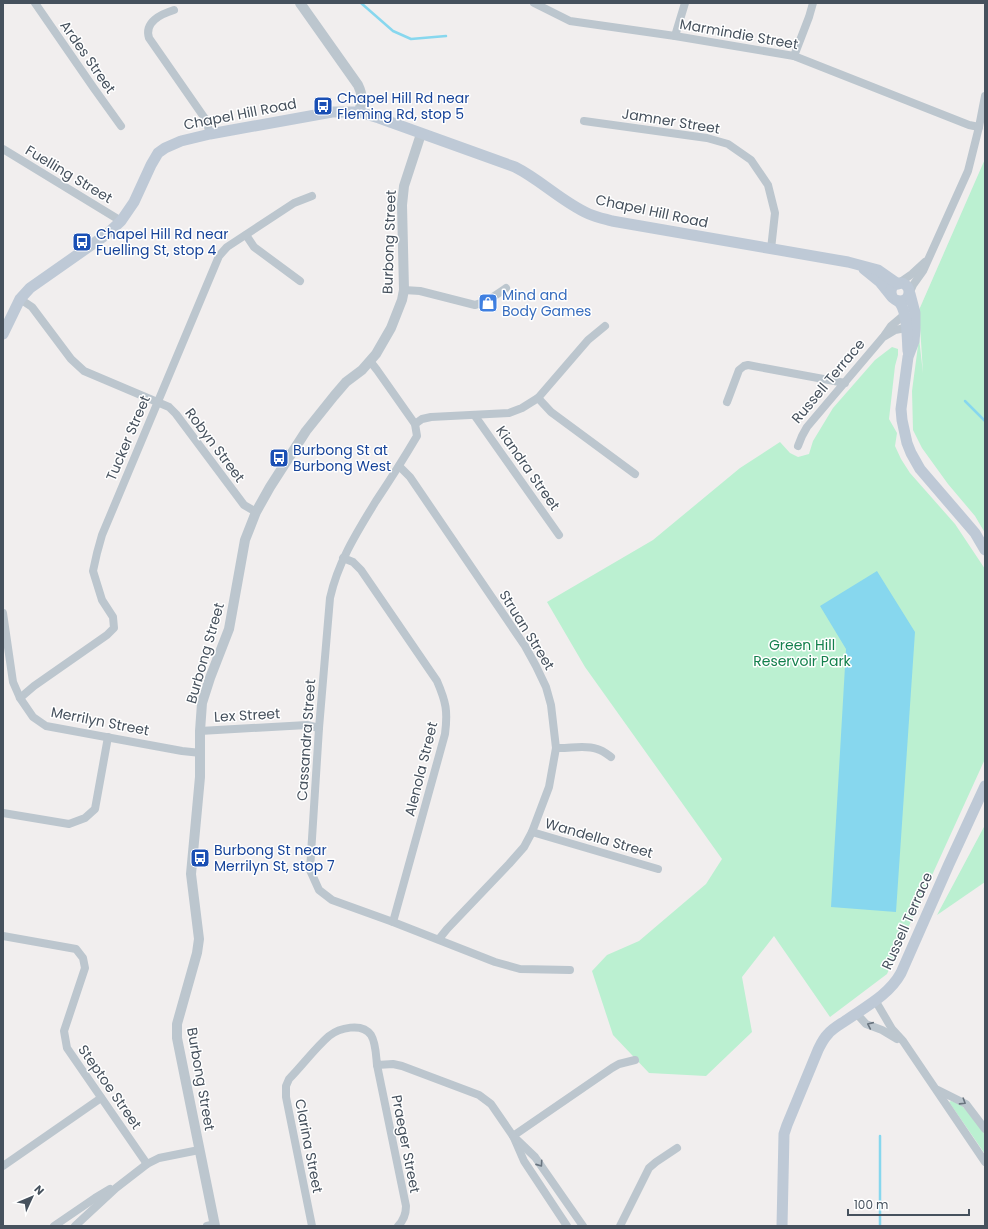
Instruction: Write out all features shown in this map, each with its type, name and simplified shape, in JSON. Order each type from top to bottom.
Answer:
[{"type":"main road","name":"Chapel Hill Road","points":[[3,334],[20,299],[30,288],[107,234],[121,221],[134,202],[158,153],[165,148],[181,141],[210,134],[332,112],[359,112],[515,167],[528,173],[574,206],[590,215],[612,221],[858,265],[878,270],[899,283]]},
{"type":"main road","name":"Chapel Hill Road","points":[[858,265],[880,282],[895,299]]},
{"type":"main road","points":[[908,357],[915,334],[915,319],[909,312],[895,299],[891,290],[899,283],[908,286],[910,293],[909,312],[912,323],[906,328],[908,357],[901,409],[905,433],[911,453],[920,469],[975,533],[985,550]]},
{"type":"main road","points":[[895,299],[905,301],[910,293]]},
{"type":"main road","name":"Russell Terrace","points":[[782,1226],[784,1134],[824,1038],[832,1029],[875,1000],[896,982],[985,786]]},
{"type":"street","name":"Ardes Street","points":[[35,3],[121,126]]},
{"type":"street","points":[[300,3],[358,85],[362,94],[359,112]]},
{"type":"street","name":"Marmindie Street","points":[[534,3],[570,21],[675,36],[794,56],[962,122],[979,127]]},
{"type":"street","points":[[675,36],[685,3]]},
{"type":"street","points":[[794,56],[813,3]]},
{"type":"street","points":[[174,10],[154,19],[149,26],[148,35],[206,120],[210,134]]},
{"type":"street","points":[[910,293],[913,285],[923,271],[968,171],[985,96]]},
{"type":"street","name":"Jamner Street","points":[[584,121],[707,138],[728,144],[751,160],[768,185],[776,213],[771,249]]},
{"type":"street","name":"Burbong Street","points":[[212,1225],[177,1038],[179,1018],[198,953],[199,939],[191,874],[200,777],[200,731],[202,703],[229,629],[245,540],[256,512],[270,487],[306,431],[346,382],[370,362],[376,354],[391,328],[402,300],[404,290],[402,205],[404,186],[421,134]]},
{"type":"street","name":"Fuelling Street","points":[[3,149],[121,221]]},
{"type":"street","name":"Tucker Street","points":[[20,698],[34,686],[107,635],[114,628],[113,617],[102,600],[93,571],[96,553],[102,535],[219,256],[227,247],[294,203],[312,196]]},
{"type":"street","points":[[246,235],[254,247],[300,281]]},
{"type":"street","points":[[899,283],[912,274],[927,260]]},
{"type":"street","points":[[404,290],[420,291],[475,305],[489,300],[506,288]]},
{"type":"street","name":"Robyn Street","points":[[20,299],[32,307],[71,360],[84,371],[169,407],[176,414],[244,505],[256,512]]},
{"type":"street","name":"Russell Terrace","points":[[798,446],[805,431],[890,327],[909,312]]},
{"type":"street","points":[[370,362],[415,424],[422,419],[431,417],[475,416],[509,413],[522,408],[538,398],[588,340],[605,326]]},
{"type":"street","name":"Russell Terrace","points":[[884,336],[895,330],[906,328]]},
{"type":"street","points":[[727,402],[739,370],[748,365],[845,383]]},
{"type":"street","points":[[538,398],[551,412],[635,474]]},
{"type":"street","name":"Kiandra Street","points":[[475,416],[559,535]]},
{"type":"street","name":"Cassandra Street","points":[[415,424],[417,436],[353,538],[334,581],[330,598],[319,728],[310,870],[313,880],[319,890],[332,900],[439,939],[494,962],[520,969],[570,970]]},
{"type":"street","name":"Struan Street","points":[[399,466],[410,477],[525,646],[546,687],[551,706],[556,748],[549,787],[532,832],[524,847],[439,939]]},
{"type":"street","name":"Alenola Street","points":[[343,558],[353,562],[361,570],[437,681],[444,698],[447,718],[445,734],[393,922]]},
{"type":"street","name":"Merrilyn Street","points":[[3,613],[13,682],[20,698],[33,717],[46,726],[182,751],[201,753]]},
{"type":"street","name":"Lex Street","points":[[200,731],[307,725],[319,728]]},
{"type":"street","points":[[3,813],[69,824],[85,818],[94,809],[108,737]]},
{"type":"street","points":[[556,748],[565,749],[588,747],[599,749],[611,757]]},
{"type":"street","name":"Wandella Street","points":[[532,832],[658,869]]},
{"type":"street","name":"Steptoe Street","points":[[3,936],[76,949],[83,958],[85,968],[64,1031],[67,1048],[147,1164]]},
{"type":"street","points":[[875,1000],[892,1029],[903,1041],[985,1162]]},
{"type":"street","points":[[856,1013],[864,1024],[892,1035],[909,1050]]},
{"type":"street","name":"Clarina Street","points":[[312,1226],[285,1094],[287,1083],[329,1036],[339,1030],[350,1028],[360,1028],[365,1030],[373,1040],[377,1065]]},
{"type":"street","points":[[513,1136],[612,1068],[619,1064],[635,1060]]},
{"type":"street","points":[[377,1065],[399,1064],[479,1095],[491,1104],[513,1136],[522,1157],[567,1226]]},
{"type":"street","name":"Praeger Street","points":[[377,1065],[406,1206],[405,1216],[398,1226]]},
{"type":"street","points":[[933,1085],[941,1093],[959,1099],[966,1104],[985,1129]]},
{"type":"street","points":[[3,1166],[101,1098]]},
{"type":"street","points":[[513,1136],[538,1160],[583,1226]]},
{"type":"street","points":[[620,1226],[649,1168],[677,1148]]},
{"type":"street","points":[[75,1226],[120,1185],[147,1164],[161,1157],[199,1150]]},
{"type":"street","points":[[54,1226],[95,1198],[120,1185]]},
{"type":"green space","points":[[985,159],[985,533],[975,516],[948,484],[922,448],[913,430],[912,391],[919,338],[923,373],[919,310]]},
{"type":"green space","name":"Green Hill Reservoir Park","points":[[892,347],[898,349],[889,419],[897,433],[895,446],[910,473],[955,524],[985,569],[985,759],[887,974],[830,1017],[774,936],[742,977],[752,1032],[706,1076],[649,1073],[613,1035],[592,971],[607,955],[639,941],[706,884],[722,859],[585,667],[547,602],[653,540],[740,468],[780,442],[790,453],[798,457],[809,454],[813,441],[833,408],[875,360]]},
{"type":"green space","points":[[985,825],[985,882],[937,915]]},
{"type":"green space","points":[[951,1101],[960,1104],[972,1116],[985,1135],[985,1154],[949,1102]]},
{"type":"water","points":[[877,571],[915,632],[896,912],[831,907],[846,649],[820,606]]},
{"type":"waterway","points":[[361,3],[393,31],[411,39],[446,36]]},
{"type":"waterway","points":[[965,401],[985,421]]},
{"type":"waterway","points":[[880,1136],[880,1226]]},
{"type":"place","name":"Chapel Hill Rd near Fleming Rd, stop 5","points":[[323,106]]},
{"type":"place","name":"Chapel Hill Rd near Fuelling St, stop 4","points":[[82,242]]},
{"type":"place","name":"Mind and Body Games","points":[[488,303]]},
{"type":"place","name":"Burbong St at Burbong West","points":[[279,458]]},
{"type":"place","name":"Burbong St near Merrilyn St, stop 7","points":[[200,858]]}]
